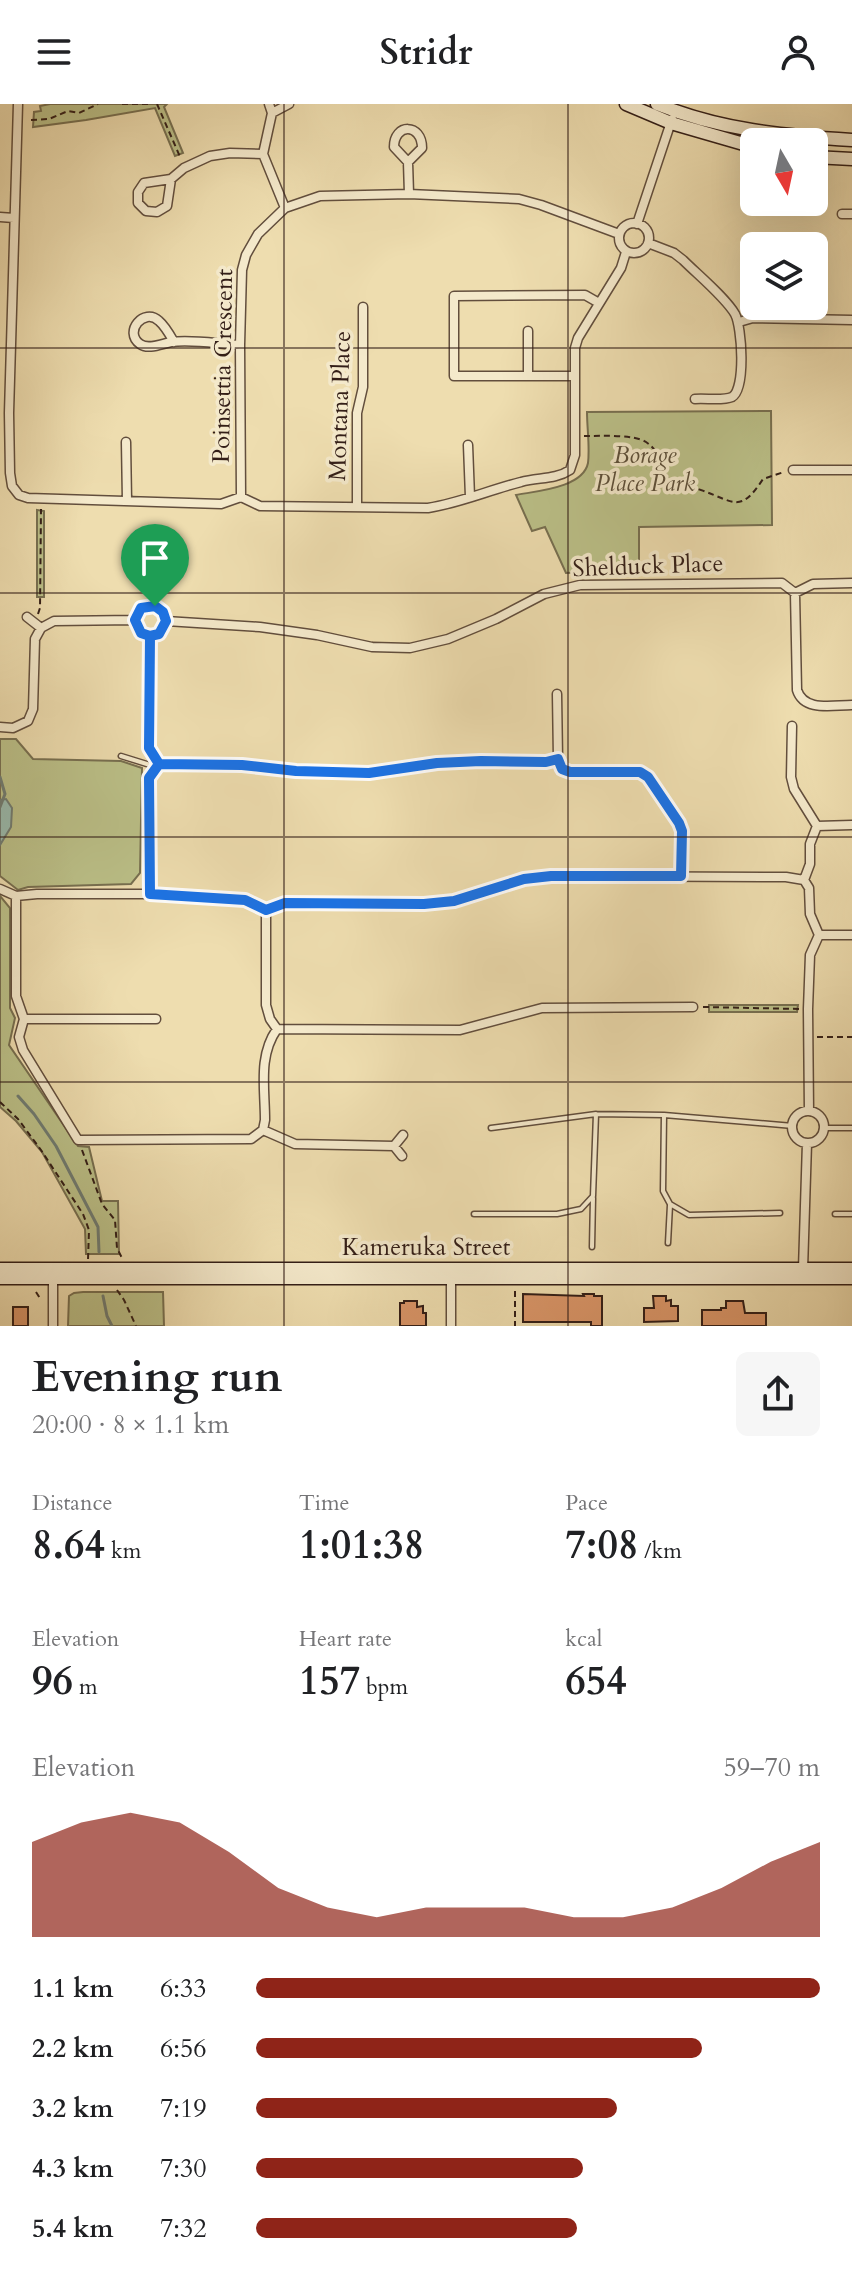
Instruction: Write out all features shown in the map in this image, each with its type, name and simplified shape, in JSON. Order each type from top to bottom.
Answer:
[{"type":"street","points":[[18,104],[10,473],[12,486],[19,495],[41,499],[221,504],[241,497],[260,506],[428,508],[448,505],[521,482],[558,476],[570,470],[575,455],[575,348],[578,338],[621,268],[626,252]]},
{"type":"street","points":[[285,208],[263,154],[270,109],[289,104]]},
{"type":"street","points":[[626,104],[740,142]]},
{"type":"street","points":[[657,104],[672,117],[794,137],[852,140]]},
{"type":"street","points":[[637,224],[672,117]]},
{"type":"street","points":[[171,179],[167,206],[157,212],[146,211],[138,203],[138,192],[144,183],[171,179],[184,168],[210,156],[263,154]]},
{"type":"street","points":[[828,158],[852,159]]},
{"type":"street","points":[[408,162],[409,194]]},
{"type":"street","name":"Poinsettia Crescent","points":[[241,497],[242,270],[246,255],[258,234],[285,208],[320,196],[409,194],[519,199],[619,234]]},
{"type":"street","points":[[0,217],[14,218]]},
{"type":"street","points":[[637,224],[646,229],[648,243],[640,252],[626,252],[619,244],[619,234],[626,225],[637,224]]},
{"type":"street","points":[[648,243],[683,260],[733,311],[739,322],[740,385],[737,393],[730,398],[695,399]]},
{"type":"street","points":[[575,376],[454,376],[454,296],[585,295],[599,303]]},
{"type":"street","name":"Montana Place","points":[[357,506],[357,413],[363,387],[363,307]]},
{"type":"street","points":[[174,342],[159,320],[150,316],[140,319],[134,326],[134,336],[139,344],[148,347],[174,342],[240,345]]},
{"type":"street","points":[[739,322],[753,318],[852,320]]},
{"type":"street","points":[[528,331],[528,376]]},
{"type":"street","points":[[126,442],[127,501]]},
{"type":"street","points":[[468,445],[470,497]]},
{"type":"street","points":[[793,470],[852,470]]},
{"type":"street","name":"Shelduck Place","points":[[166,621],[260,627],[372,647],[410,648],[448,639],[544,594],[580,585],[782,583],[795,593],[813,584],[852,583]]},
{"type":"street","points":[[795,593],[797,690],[800,698],[808,705],[852,705]]},
{"type":"street","points":[[150,605],[163,612],[166,621],[159,634],[150,636],[141,633],[135,620],[141,608],[150,605]]},
{"type":"street","points":[[0,727],[13,728],[28,721],[33,709],[34,622],[135,620]]},
{"type":"street","points":[[150,636],[149,748],[159,764]]},
{"type":"street","points":[[557,694],[558,759],[562,769],[570,772],[640,772],[648,777],[682,831],[681,876]]},
{"type":"street","points":[[792,726],[791,777],[794,789],[817,826]]},
{"type":"street","points":[[159,764],[242,765],[296,771],[369,773],[437,763],[470,762]]},
{"type":"street","points":[[150,894],[149,778],[159,764]]},
{"type":"street","points":[[817,826],[852,825]]},
{"type":"street","points":[[804,880],[810,864],[810,844],[817,826]]},
{"type":"street","points":[[0,889],[16,896],[150,894],[245,900],[266,910],[285,903],[424,904],[454,901],[524,879],[551,876],[786,877],[804,880],[809,888],[810,914],[819,935],[810,955],[809,1111]]},
{"type":"street","points":[[16,896],[16,996],[24,1019],[19,1037],[23,1050],[78,1140],[251,1139],[263,1130],[264,1054],[277,1029]]},
{"type":"street","points":[[266,910],[266,1005],[277,1029]]},
{"type":"street","points":[[819,935],[852,935]]},
{"type":"street","points":[[277,1029],[460,1030],[542,1008],[693,1007]]},
{"type":"street","points":[[24,1019],[156,1019]]},
{"type":"street","points":[[809,1111],[818,1115],[824,1123],[821,1137],[807,1143],[798,1139],[793,1126],[796,1117],[809,1111]]},
{"type":"street","points":[[263,1130],[295,1144],[394,1146]]},
{"type":"street","points":[[394,1146],[403,1135]]},
{"type":"street","points":[[805,1273],[807,1143]]},
{"type":"street","points":[[394,1146],[402,1156]]},
{"type":"street","name":"Kameruka Street","points":[[0,1278],[88,1268],[452,1273]]},
{"type":"street","name":"Kameruka Street","points":[[0,1269],[54,1273],[805,1273],[852,1269]]},
{"type":"street","points":[[53,1326],[54,1273]]},
{"type":"street","points":[[451,1326],[452,1273]]},
{"type":"street","name":"Kameruka Street","points":[[805,1273],[852,1278]]},
{"type":"lane","points":[[121,756],[150,765],[159,764]]},
{"type":"lane","points":[[491,1128],[596,1114],[664,1115],[793,1126]]},
{"type":"lane","points":[[592,1247],[596,1114]]},
{"type":"lane","points":[[664,1115],[663,1191],[670,1204],[668,1243]]},
{"type":"lane","points":[[824,1128],[852,1128]]},
{"type":"lane","points":[[474,1214],[557,1214],[581,1209],[593,1196]]},
{"type":"lane","points":[[670,1204],[689,1215],[780,1213]]},
{"type":"lane","points":[[835,1214],[852,1214]]},
{"type":"path","points":[[31,120],[49,119],[68,111],[79,113],[98,104]]},
{"type":"path","points":[[122,104],[148,104]]},
{"type":"path","points":[[157,104],[184,168]]},
{"type":"path","points":[[584,436],[638,438],[647,443],[662,461],[666,476],[675,486],[695,488],[735,502],[751,497],[763,479],[793,470]]},
{"type":"path","points":[[34,622],[40,608],[41,499]]},
{"type":"path","points":[[470,762],[546,762],[558,759]]},
{"type":"path","points":[[693,1007],[808,1009]]},
{"type":"path","points":[[808,1036],[852,1037]]},
{"type":"path","points":[[0,1102],[18,1119],[41,1150],[83,1214],[89,1230],[88,1268]]},
{"type":"path","points":[[78,1140],[102,1204],[115,1220],[117,1248],[129,1269]]},
{"type":"path","points":[[118,1290],[136,1326]]},
{"type":"path","points":[[515,1291],[515,1326]]},
{"type":"path","points":[[36,1292],[41,1300]]},
{"type":"green space","points":[[167,104],[164,107],[183,153],[175,156],[155,108],[33,127],[34,112],[41,111],[40,106]]},
{"type":"green space","name":"Borage Place Park","points":[[771,411],[772,525],[639,527],[639,570],[566,573],[545,527],[532,531],[516,495],[558,487],[584,471],[589,457],[587,412]]},
{"type":"green space","points":[[37,510],[44,511],[44,597],[37,597]]},
{"type":"green space","points":[[0,739],[16,739],[33,759],[121,761],[142,768],[140,873],[131,884],[28,887],[18,890],[0,876]]},
{"type":"green space","points":[[0,896],[10,908],[10,1008],[15,1018],[9,1045],[78,1146],[89,1147],[102,1201],[118,1201],[119,1254],[86,1254],[85,1229],[42,1152],[0,1107]]},
{"type":"green space","points":[[709,1005],[798,1005],[797,1012],[709,1012]]},
{"type":"green space","points":[[83,1292],[163,1292],[164,1326],[68,1326],[69,1296]]},
{"type":"shaded area","points":[[6,799],[12,808],[11,827],[0,845],[0,800]]},
{"type":"building","points":[[523,1294],[602,1296],[602,1326],[591,1326],[591,1322],[523,1322]]},
{"type":"building","points":[[653,1296],[666,1296],[666,1301],[671,1300],[671,1306],[678,1306],[678,1321],[644,1322],[644,1308],[654,1308]]},
{"type":"building","points":[[417,1301],[417,1307],[423,1306],[426,1326],[400,1326],[400,1303]]},
{"type":"building","points":[[726,1301],[743,1301],[745,1313],[766,1313],[766,1326],[702,1326],[702,1310],[721,1310],[726,1308]]},
{"type":"building","points":[[13,1307],[28,1307],[28,1326],[13,1326]]},
{"type":"waterway","points":[[0,777],[5,794],[0,807]]},
{"type":"waterway","points":[[18,1096],[56,1146],[98,1227],[99,1252]]},
{"type":"waterway","points":[[103,1296],[112,1326]]},
{"type":"route","points":[[155,606],[141,608],[135,616],[135,625],[141,633],[150,636],[149,748],[159,764],[242,765],[296,771],[369,773],[437,763],[546,762],[558,759],[562,769],[570,772],[640,772],[648,777],[679,823],[682,831],[681,876],[551,876],[524,879],[454,901],[424,904],[285,903],[266,910],[245,900],[150,894],[149,778],[159,764],[149,748],[150,636],[159,634],[166,621],[163,612],[155,606]]}]
